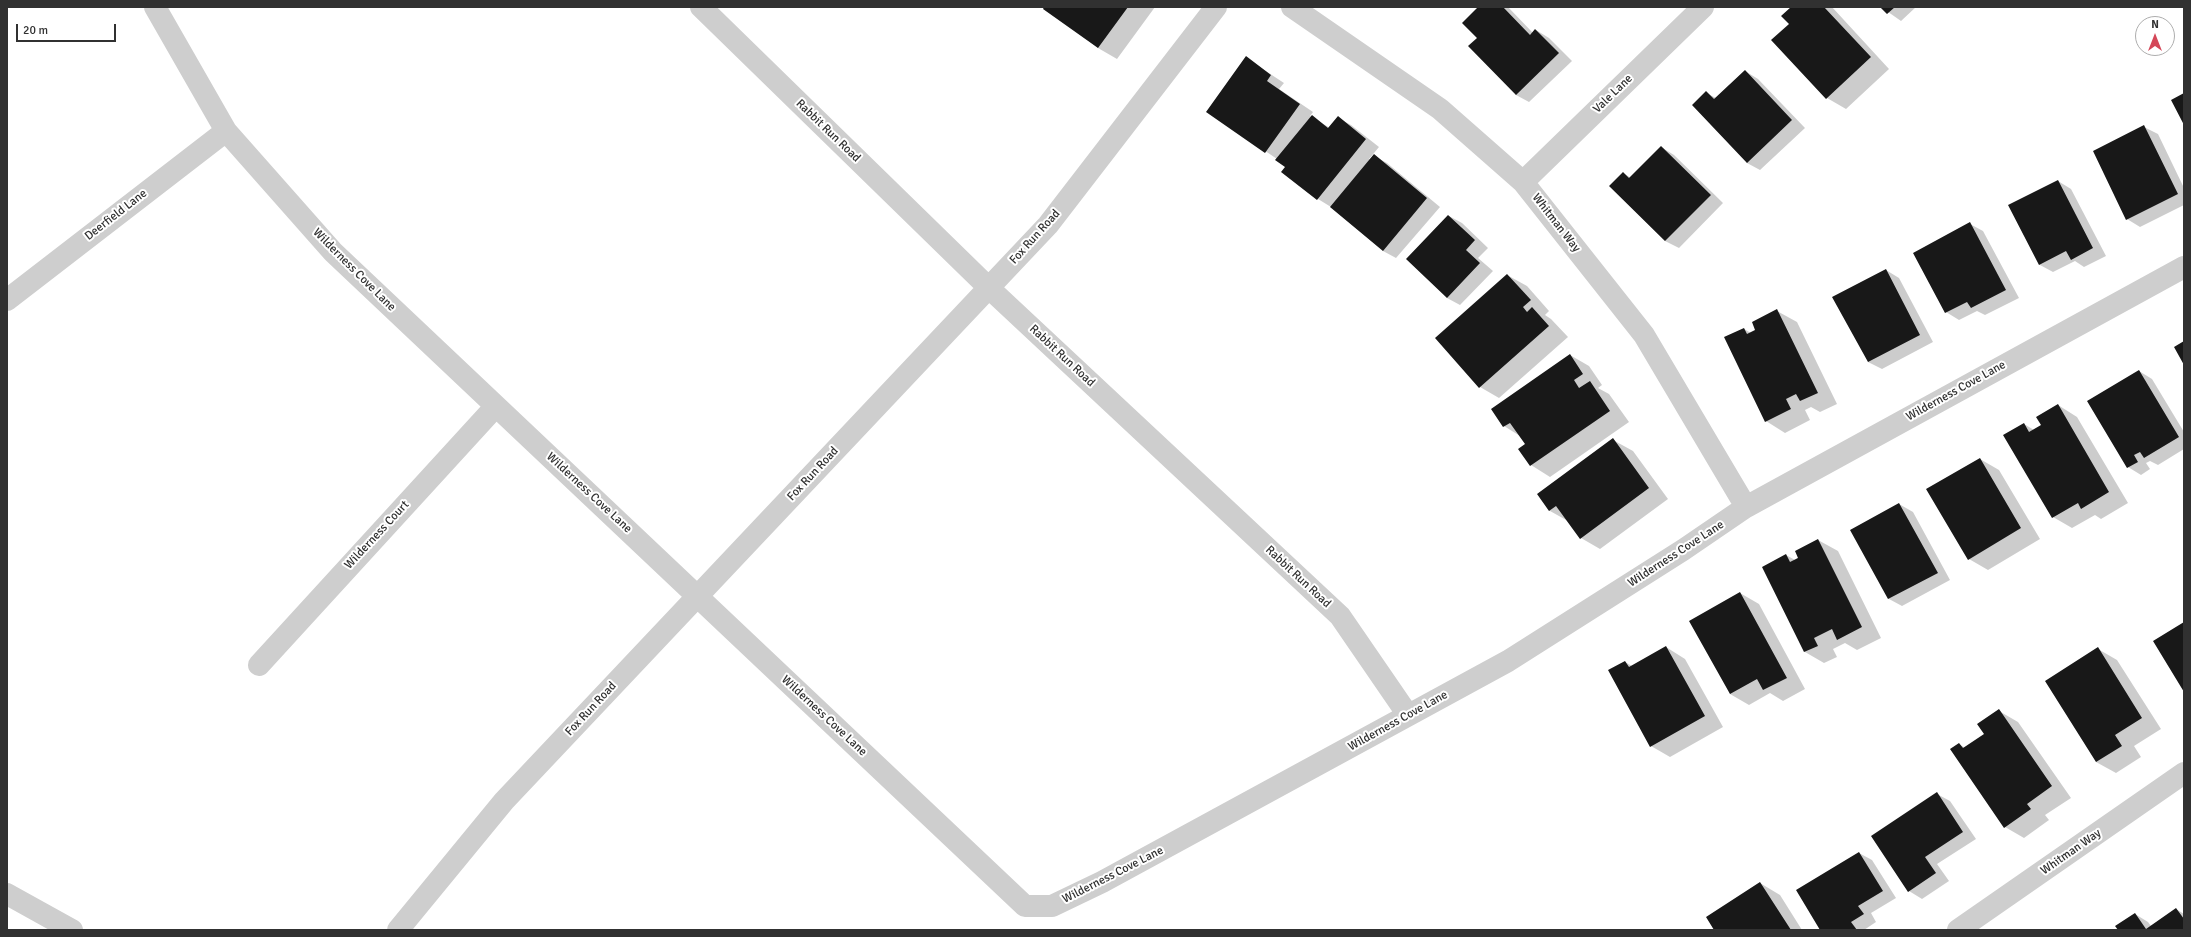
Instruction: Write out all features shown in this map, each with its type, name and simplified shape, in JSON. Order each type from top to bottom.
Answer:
[{"type":"street","name":"Wilderness Cove Lane","points":[[155,7],[226,131],[333,252],[1025,906],[1052,906],[1102,882],[1508,661],[1683,550],[1746,508],[2184,267]]},
{"type":"street","name":"Rabbit Run Road","points":[[701,7],[988,288],[1340,616],[1408,716]]},
{"type":"street","name":"Fox Run Road","points":[[398,930],[504,801],[1048,225],[1216,7]]},
{"type":"street","name":"Whitman Way","points":[[1292,7],[1440,109],[1523,182],[1644,335],[1746,508]]},
{"type":"street","name":"Vale Lane","points":[[1523,182],[1703,7]]},
{"type":"street","name":"Deerfield Lane","points":[[7,300],[226,131]]},
{"type":"street","name":"Wilderness Court","points":[[258,665],[496,406]]},
{"type":"street","name":"Whitman Way","points":[[1958,930],[2184,773]]},
{"type":"street","points":[[7,894],[72,930]]},
{"type":"building","points":[[1044,7],[1128,7],[1098,48],[1043,9]]},
{"type":"building","points":[[1478,7],[1503,7],[1530,35],[1535,29],[1559,53],[1516,95],[1468,46],[1477,38],[1462,23]]},
{"type":"building","points":[[1791,7],[1824,7],[1871,57],[1826,99],[1771,40],[1789,24],[1781,16]]},
{"type":"building","points":[[1880,7],[1895,7],[1887,14]]},
{"type":"building","points":[[1246,56],[1271,75],[1267,81],[1300,104],[1265,153],[1206,112]]},
{"type":"building","points":[[1745,70],[1792,120],[1747,163],[1692,105],[1706,91],[1714,99]]},
{"type":"building","points":[[2184,93],[2184,125],[2171,100]]},
{"type":"building","points":[[1312,115],[1328,128],[1338,116],[1366,139],[1317,200],[1281,172],[1285,167],[1275,160]]},
{"type":"building","points":[[2144,125],[2178,194],[2126,220],[2093,151]]},
{"type":"building","points":[[1661,146],[1711,195],[1665,241],[1609,186],[1623,172],[1629,178]]},
{"type":"building","points":[[1374,154],[1427,198],[1383,251],[1330,207]]},
{"type":"building","points":[[2058,180],[2093,248],[2071,260],[2066,251],[2039,265],[2008,205]]},
{"type":"building","points":[[1448,215],[1475,240],[1466,250],[1480,263],[1447,298],[1406,259]]},
{"type":"building","points":[[1970,222],[2006,290],[1971,308],[1967,302],[1945,313],[1913,253]]},
{"type":"building","points":[[1886,269],[1920,335],[1868,362],[1832,297]]},
{"type":"building","points":[[1507,274],[1531,300],[1523,307],[1527,312],[1532,307],[1549,326],[1479,388],[1435,338]]},
{"type":"building","points":[[1777,309],[1818,393],[1800,401],[1796,394],[1786,399],[1791,409],[1765,422],[1724,337],[1744,328],[1747,334],[1755,330],[1752,322]]},
{"type":"building","points":[[2184,341],[2184,365],[2174,347]]},
{"type":"building","points":[[1570,354],[1583,374],[1574,380],[1579,388],[1590,381],[1610,411],[1530,466],[1518,449],[1525,444],[1510,423],[1503,427],[1491,409]]},
{"type":"building","points":[[2139,370],[2179,437],[2144,458],[2140,452],[2134,455],[2138,462],[2127,468],[2087,401]]},
{"type":"building","points":[[2058,404],[2109,492],[2081,509],[2078,503],[2052,518],[2003,435],[2024,423],[2029,432],[2041,425],[2036,417]]},
{"type":"building","points":[[1613,438],[1649,488],[1580,539],[1556,506],[1549,511],[1537,494]]},
{"type":"building","points":[[1980,458],[2021,528],[1968,560],[1926,489]]},
{"type":"building","points":[[1899,503],[1938,573],[1888,599],[1850,530]]},
{"type":"building","points":[[1818,539],[1862,627],[1837,640],[1832,629],[1814,638],[1818,646],[1804,652],[1762,567],[1786,554],[1790,562],[1798,558],[1795,551]]},
{"type":"building","points":[[1740,592],[1787,678],[1763,690],[1757,679],[1730,694],[1689,621]]},
{"type":"building","points":[[2184,622],[2184,692],[2153,641]]},
{"type":"building","points":[[1666,646],[1705,716],[1650,747],[1608,670],[1625,661],[1629,667]]},
{"type":"building","points":[[2098,647],[2142,718],[2115,735],[2122,746],[2096,762],[2045,681]]},
{"type":"building","points":[[1999,709],[2052,786],[2027,804],[2031,809],[2004,828],[1950,749],[1959,743],[1963,748],[1984,734],[1977,724]]},
{"type":"building","points":[[1937,792],[1963,832],[1925,857],[1936,873],[1908,892],[1871,836]]},
{"type":"building","points":[[1859,852],[1883,891],[1858,906],[1864,914],[1851,922],[1857,930],[1820,930],[1796,890]]},
{"type":"building","points":[[1760,882],[1791,930],[1714,930],[1706,917]]},
{"type":"building","points":[[2176,908],[2184,919],[2184,930],[2118,930],[2115,926],[2135,913],[2146,929]]}]
